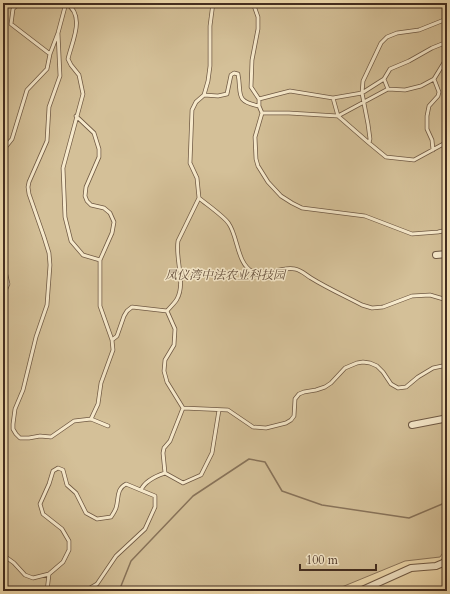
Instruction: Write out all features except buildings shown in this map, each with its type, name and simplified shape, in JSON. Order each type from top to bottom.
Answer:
[{"type":"street","points":[[436,256],[447,254]]},
{"type":"street","points":[[412,424],[443,419],[447,416]]},
{"type":"street","points":[[360,591],[411,568],[436,566],[443,563],[447,559]]},
{"type":"lane","points":[[19,3],[13,9],[11,24],[50,54]]},
{"type":"lane","points":[[63,3],[69,4],[77,20],[75,34],[68,58],[71,65],[79,75],[83,94],[63,168],[65,217],[71,241],[83,255],[100,260]]},
{"type":"lane","points":[[3,162],[4,148],[12,139],[27,90],[47,69],[50,54],[67,3]]},
{"type":"lane","points":[[167,311],[177,299],[181,287],[177,248],[178,240],[199,198],[197,178],[190,163],[192,110],[196,102],[204,95],[208,81],[210,66],[210,26],[213,3]]},
{"type":"lane","points":[[253,3],[258,17],[258,29],[252,60],[251,87],[258,100],[262,113],[255,137],[256,159],[258,166],[268,182],[281,196],[302,208],[366,216],[412,234],[447,230]]},
{"type":"lane","points":[[369,143],[370,139],[368,124],[362,93],[363,81],[381,43],[387,37],[397,33],[419,30],[447,20]]},
{"type":"lane","points":[[58,33],[60,76],[49,107],[47,141],[28,187],[49,254],[50,265],[47,306],[36,337],[23,390],[15,409],[13,429],[20,438],[29,438],[40,436],[51,437],[74,422],[91,419],[108,426]]},
{"type":"lane","points":[[258,100],[290,91],[333,98],[362,93],[384,79],[390,69],[447,42]]},
{"type":"lane","points":[[262,113],[338,116],[388,89],[405,90],[421,86],[434,79],[447,59]]},
{"type":"lane","points":[[204,95],[218,96],[227,94],[231,75],[234,73],[238,74],[240,96],[246,103],[259,106]]},
{"type":"lane","points":[[384,79],[388,89]]},
{"type":"lane","points":[[433,150],[432,140],[428,129],[427,116],[429,106],[438,96],[439,92],[434,79]]},
{"type":"lane","points":[[333,98],[338,116],[386,157],[414,160],[447,142]]},
{"type":"lane","points":[[76,116],[94,133],[99,149],[99,157],[86,187],[85,196],[91,205],[104,208],[110,213],[114,222],[112,233],[100,260],[100,306],[112,340],[113,350],[102,383],[98,404],[91,419]]},
{"type":"lane","points":[[199,198],[228,222],[241,258],[246,266],[253,272],[264,274],[294,268],[362,305],[372,308],[383,307],[412,296],[430,295],[447,300]]},
{"type":"lane","points":[[3,253],[8,284],[3,296]]},
{"type":"lane","points":[[112,340],[117,336],[127,310],[132,307],[167,311]]},
{"type":"lane","points":[[167,311],[175,329],[174,345],[166,360],[164,371],[167,382],[183,408]]},
{"type":"lane","points":[[183,408],[228,410],[253,427],[266,428],[286,423],[291,420],[294,416],[296,399],[299,394],[325,387],[331,383],[345,368],[357,362],[370,363],[377,366],[391,384],[398,388],[406,387],[433,368],[447,365]]},
{"type":"lane","points":[[165,473],[164,448],[170,441],[183,408]]},
{"type":"lane","points":[[141,490],[142,487],[154,477],[165,473],[183,483],[201,475],[212,453],[219,410]]},
{"type":"lane","points":[[3,555],[14,563],[25,575],[33,578],[49,574],[63,562],[69,550],[69,541],[62,529],[44,514],[40,504],[53,471],[58,468],[63,470],[67,485],[76,493],[86,513],[97,519],[111,517],[116,508],[119,493],[126,484],[155,496],[155,507],[145,529],[116,556],[97,584],[85,591]]},
{"type":"lane","points":[[47,591],[49,574]]},
{"type":"green space","name":"凤仪湾中法农业科技园","points":[[3,3],[447,3],[447,547],[440,557],[405,561],[332,591],[3,591]]},
{"type":"waterway","points":[[119,591],[131,561],[193,496],[249,459],[265,462],[282,491],[322,505],[409,518],[447,502]]}]
